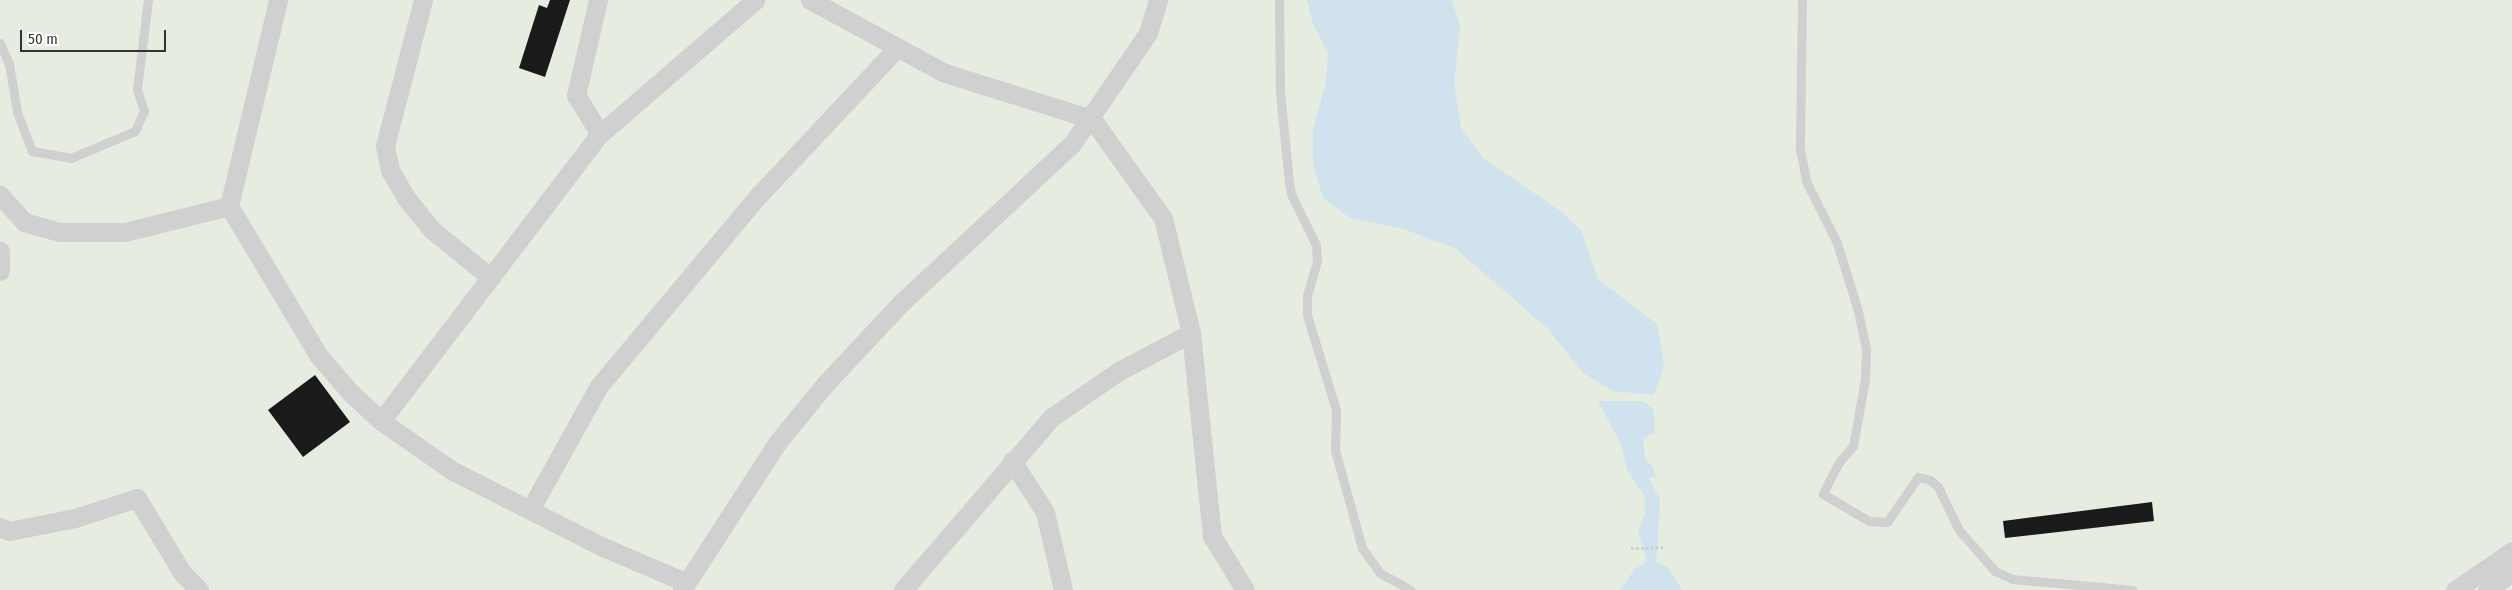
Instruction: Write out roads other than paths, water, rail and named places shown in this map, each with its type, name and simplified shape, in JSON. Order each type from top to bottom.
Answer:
[{"type":"street","points":[[278,0],[229,206],[318,355],[350,392],[381,421],[453,471],[531,508],[603,547],[683,586],[777,443],[826,383],[902,302],[1072,144],[1092,119],[1148,33],[1158,0]]},
{"type":"street","points":[[423,0],[386,146],[390,170],[406,199],[431,229],[491,278]]},
{"type":"street","points":[[598,0],[576,95],[600,134]]},
{"type":"street","points":[[381,421],[600,134],[755,0]]},
{"type":"street","points":[[810,0],[945,73],[1092,119],[1163,218],[1191,333],[1212,536],[1245,590]]},
{"type":"street","points":[[531,508],[599,386],[758,196],[898,47]]},
{"type":"street","points":[[0,195],[24,222],[58,232],[125,232],[229,206]]},
{"type":"street","points":[[0,250],[0,271]]},
{"type":"street","points":[[903,590],[1012,460],[1052,417],[1119,372],[1191,333]]},
{"type":"street","points":[[1012,460],[1045,512],[1063,590]]},
{"type":"street","points":[[0,527],[9,531],[75,518],[137,498],[183,574],[199,590]]},
{"type":"street","points":[[2455,590],[2512,551]]},
{"type":"street","points":[[2488,590],[2512,572]]},
{"type":"lane","points":[[0,43],[9,64],[17,112],[32,151],[71,158],[135,131],[144,111],[137,89],[148,0]]},
{"type":"lane","points":[[1279,0],[1280,92],[1291,194],[1316,245],[1315,274],[1307,296],[1307,315],[1336,410],[1335,450],[1362,548],[1380,574],[1411,590]]},
{"type":"lane","points":[[1802,0],[1800,149],[1806,181],[1838,243],[1858,311],[1866,350],[1864,379],[1853,446],[1839,462],[1823,494],[1869,521],[1887,522],[1918,477],[1930,480],[1938,487],[1959,530],[1995,571],[2012,579],[2133,590]]},
{"type":"water","points":[[1307,0],[1452,0],[1460,25],[1454,84],[1461,128],[1483,158],[1559,210],[1581,230],[1598,279],[1657,324],[1664,366],[1654,395],[1613,391],[1583,373],[1548,329],[1456,249],[1404,229],[1350,218],[1323,198],[1313,165],[1313,128],[1326,83],[1328,53],[1313,24]]},
{"type":"water","points":[[1598,401],[1643,401],[1654,410],[1655,433],[1643,438],[1645,459],[1654,468],[1656,477],[1649,478],[1660,500],[1656,562],[1667,566],[1682,590],[1620,590],[1635,569],[1647,561],[1638,533],[1645,512],[1645,496],[1627,470],[1621,444]]}]
